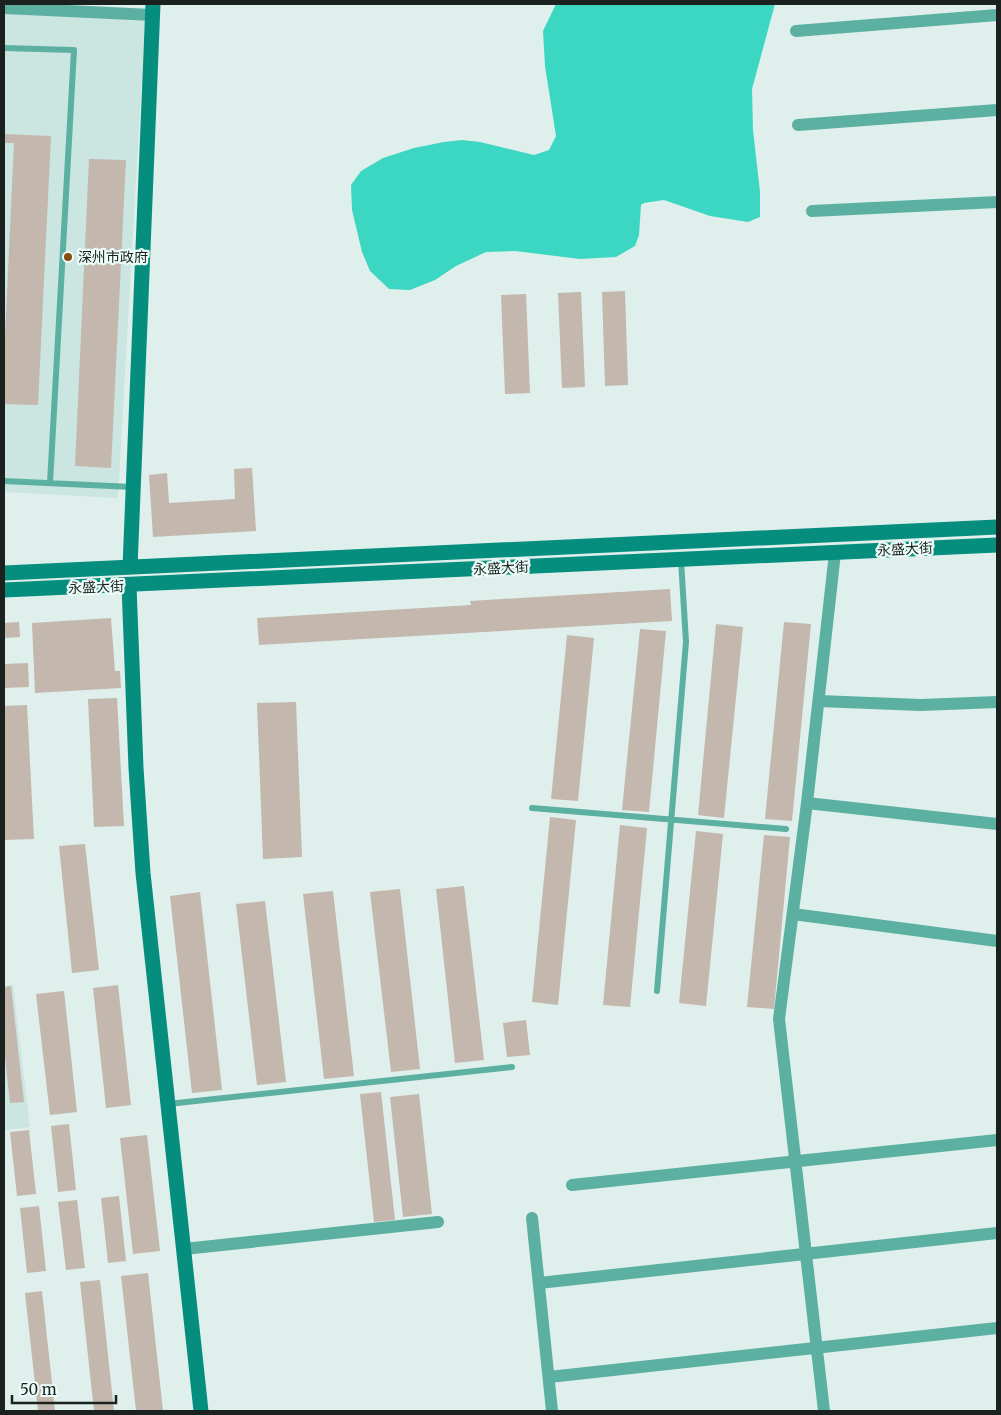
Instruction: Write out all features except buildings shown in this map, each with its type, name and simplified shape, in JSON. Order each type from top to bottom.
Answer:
[{"type":"main road","points":[[130,567],[153,9]]},
{"type":"main road","name":"永盛大街","points":[[4,572],[997,527]]},
{"type":"main road","name":"永盛大街","points":[[4,590],[997,545]]},
{"type":"main road","points":[[129,585],[136,768],[142,863],[202,1411]]},
{"type":"street","points":[[4,8],[153,9]]},
{"type":"street","points":[[796,31],[997,15]]},
{"type":"street","points":[[798,125],[997,110]]},
{"type":"street","points":[[812,211],[997,202]]},
{"type":"street","points":[[824,1411],[779,1019],[808,803],[835,552]]},
{"type":"street","points":[[819,701],[921,706],[997,702]]},
{"type":"street","points":[[808,803],[997,824]]},
{"type":"street","points":[[793,914],[997,941]]},
{"type":"street","points":[[572,1185],[997,1140]]},
{"type":"street","points":[[532,1218],[552,1411]]},
{"type":"street","points":[[184,1249],[438,1222]]},
{"type":"street","points":[[539,1283],[997,1233]]},
{"type":"street","points":[[549,1377],[997,1328]]},
{"type":"lane","points":[[4,48],[74,50],[50,483]]},
{"type":"lane","points":[[4,481],[133,487]]},
{"type":"lane","points":[[657,991],[686,642],[681,560]]},
{"type":"lane","points":[[532,808],[786,829]]},
{"type":"lane","points":[[168,1104],[512,1067]]},
{"type":"shaded area","points":[[556,4],[775,4],[752,89],[753,130],[760,192],[760,217],[748,222],[710,216],[664,200],[644,203],[641,205],[639,235],[635,246],[616,257],[580,259],[515,251],[486,252],[456,266],[435,280],[410,290],[389,289],[370,271],[362,252],[352,210],[351,185],[361,171],[383,158],[414,148],[444,142],[462,140],[480,142],[534,155],[549,150],[556,136],[545,66],[543,31]]},
{"type":"shaded area","name":"深州市政府","points":[[4,14],[145,21],[118,498],[4,492]]},
{"type":"shaded area","points":[[13,985],[30,1127],[4,1130],[4,986]]},
{"type":"place","name":"深州市政府","points":[[68,257]]}]
